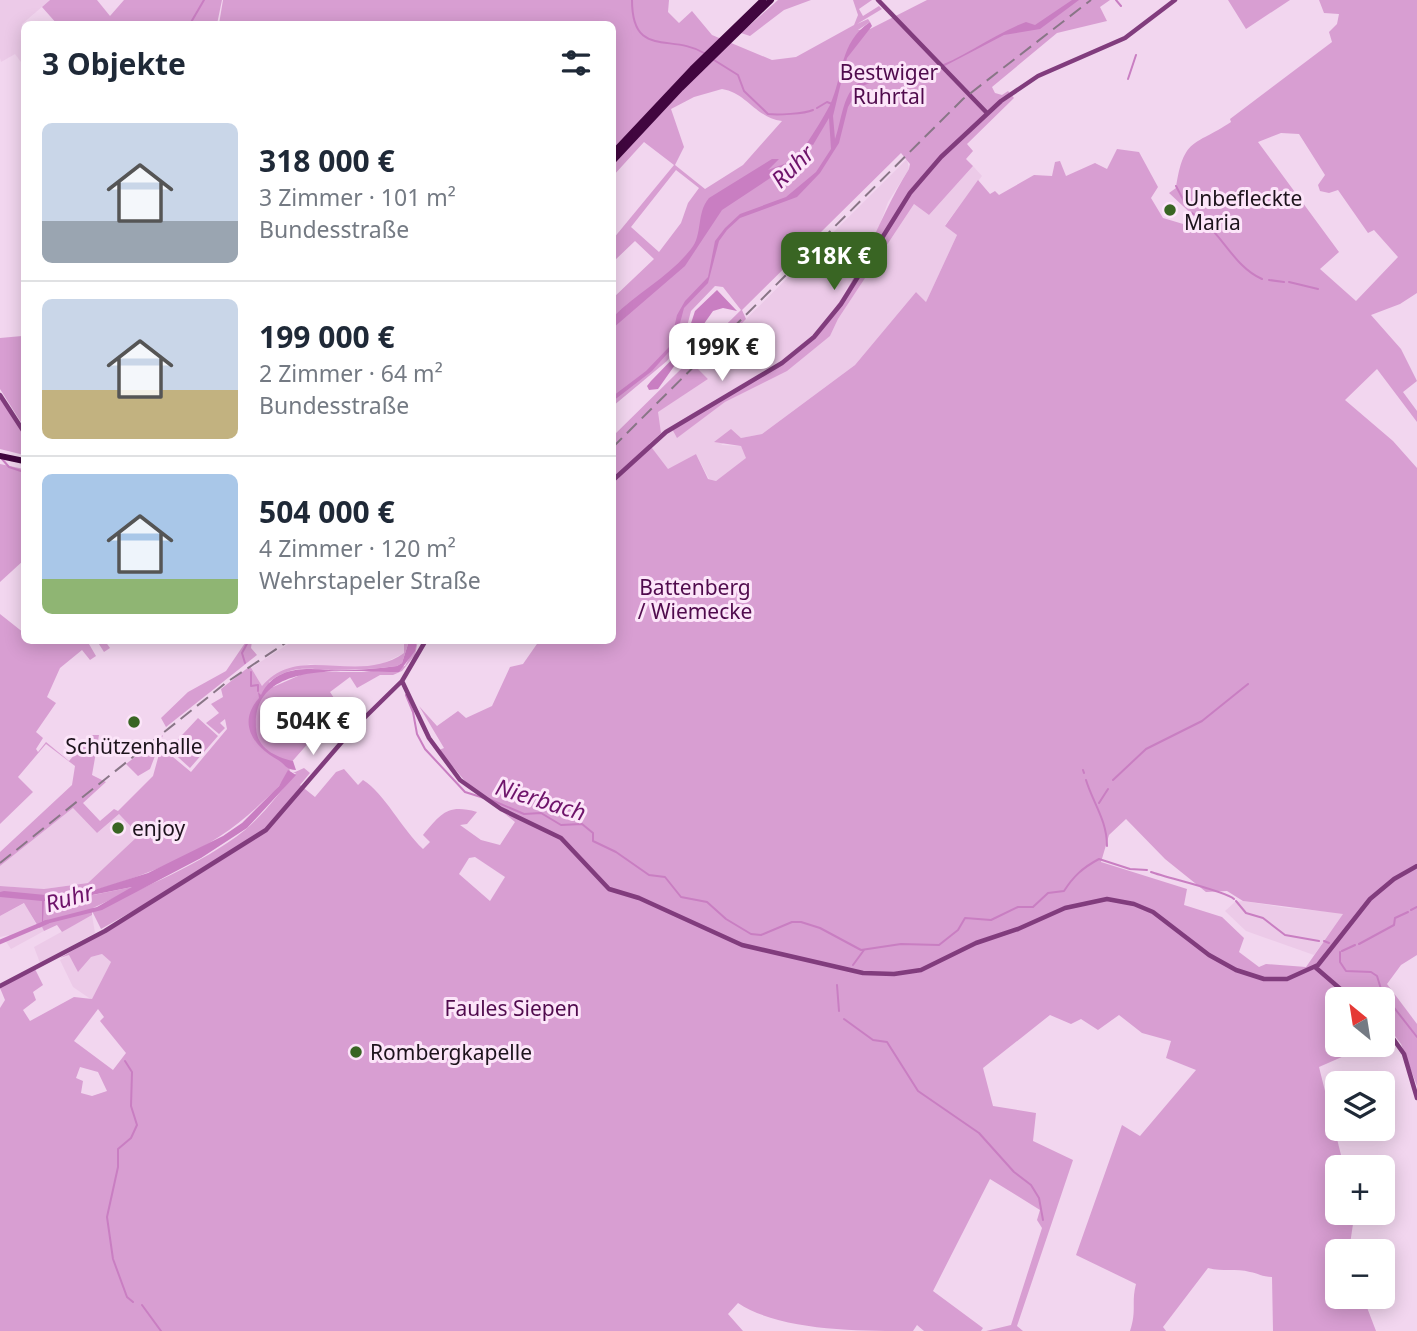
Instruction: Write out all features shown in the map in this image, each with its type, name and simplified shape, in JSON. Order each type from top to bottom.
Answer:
[{"type":"highway","points":[[747,19],[757,0]]},
{"type":"highway","points":[[616,150],[763,0]]},
{"type":"highway","points":[[747,19],[773,0]]},
{"type":"highway","points":[[616,157],[679,86]]},
{"type":"highway","points":[[0,458],[21,462]]},
{"type":"main road","points":[[878,0],[987,113]]},
{"type":"main road","points":[[616,477],[666,432],[782,363],[814,337],[841,304],[915,187],[1001,101],[1042,73],[1125,38],[1175,0]]},
{"type":"main road","points":[[980,105],[1001,101]]},
{"type":"main road","points":[[0,395],[21,427]]},
{"type":"main road","points":[[0,986],[98,935],[274,823],[353,729],[402,681],[424,644]]},
{"type":"main road","points":[[402,681],[436,749],[460,780],[485,799],[561,838],[595,877],[614,891],[639,898],[737,943],[857,972],[894,974],[922,970],[976,943],[1018,929],[1060,909],[1104,899],[1130,903],[1153,912],[1209,955],[1251,975],[1283,980],[1301,975],[1315,967],[1370,899],[1394,879],[1417,866]]},
{"type":"main road","points":[[1315,967],[1336,987]]},
{"type":"main road","points":[[1395,1041],[1404,1054],[1417,1098]]},
{"type":"shaded area","points":[[0,0],[50,0],[26,21],[21,21],[21,62],[15,54],[1,62]]},
{"type":"shaded area","points":[[907,159],[909,169],[888,202],[876,235],[837,306],[818,330],[789,356],[672,426],[678,437],[725,402],[765,381],[830,336],[838,319],[914,204],[929,215],[973,166],[982,176],[945,225],[957,235],[926,302],[916,292],[855,365],[762,434],[741,438],[734,434],[721,445],[741,446],[747,458],[716,481],[709,479],[696,454],[668,470],[649,444],[661,433],[657,412],[708,379],[696,368],[721,343],[741,361],[723,342]]},
{"type":"shaded area","points":[[288,644],[404,644],[404,653],[376,667],[331,668],[310,664],[268,679],[262,686],[251,668]]},
{"type":"shaded area","points":[[73,808],[97,833],[119,814],[140,835],[89,883],[44,889],[0,886],[0,866]]},
{"type":"shaded area","points":[[1235,902],[1344,913],[1314,955],[1246,931],[1225,911]]},
{"type":"shaded area","points":[[25,903],[38,928],[42,927],[44,931],[11,949],[5,940],[9,935],[0,937],[0,916]]},
{"type":"shaded area","points":[[92,915],[95,933],[40,963],[34,947]]},
{"type":"shaded area","points":[[102,954],[111,962],[92,1000],[73,987],[60,960],[69,955],[91,957]]},
{"type":"green space","points":[[50,0],[97,0],[110,16],[124,0],[222,0],[218,21],[54,21],[42,7]]},
{"type":"green space","points":[[223,0],[669,0],[668,12],[679,23],[692,11],[712,35],[772,60],[796,57],[854,25],[858,15],[853,0],[872,0],[859,9],[863,16],[879,6],[882,9],[857,24],[868,19],[870,22],[858,30],[870,29],[927,0],[1110,0],[1100,7],[1107,21],[1057,33],[992,87],[995,93],[1002,95],[1008,91],[1014,98],[967,144],[973,151],[966,159],[973,166],[929,215],[914,204],[838,319],[830,336],[787,371],[725,402],[677,438],[671,427],[776,365],[808,340],[825,322],[840,302],[909,169],[910,164],[901,153],[742,310],[746,319],[724,342],[741,361],[721,344],[697,368],[708,379],[658,412],[661,433],[649,444],[668,469],[696,454],[708,479],[716,481],[746,458],[741,446],[714,442],[731,429],[741,438],[762,434],[855,365],[916,292],[926,302],[957,235],[945,226],[978,180],[990,194],[995,191],[999,195],[1034,175],[1052,176],[1055,162],[1060,161],[1066,176],[1095,163],[1107,169],[1117,149],[1139,152],[1158,187],[1151,198],[1163,218],[1200,229],[1207,220],[1200,216],[1198,220],[1169,193],[1176,188],[1187,151],[1199,140],[1231,122],[1230,119],[1332,42],[1329,32],[1337,24],[1339,14],[1324,13],[1319,0],[1417,0],[1417,293],[1400,304],[1371,315],[1401,349],[1417,381],[1403,392],[1417,411],[1417,422],[1377,369],[1345,400],[1393,441],[1417,468],[1417,955],[1401,965],[1387,984],[1389,987],[1325,987],[1325,1057],[1342,1057],[1319,1067],[1325,1091],[1325,1141],[1338,1141],[1341,1155],[1325,1155],[1325,1225],[1353,1225],[1351,1239],[1325,1239],[1325,1309],[1368,1309],[1376,1331],[1273,1331],[1272,1277],[1245,1271],[1208,1268],[1163,1327],[1166,1331],[1130,1331],[1136,1284],[1076,1255],[1122,1125],[1140,1136],[1196,1070],[1166,1058],[1171,1041],[1142,1033],[1119,1015],[1098,1030],[1081,1019],[1071,1024],[1050,1015],[983,1068],[993,1106],[1036,1113],[1033,1141],[1073,1160],[1017,1326],[1023,1331],[986,1331],[1011,1325],[1042,1228],[1037,1220],[1040,1210],[990,1179],[933,1291],[983,1328],[981,1331],[924,1331],[917,1325],[913,1331],[821,1328],[775,1319],[738,1303],[728,1314],[743,1331],[0,1331],[0,1008],[5,1000],[0,988],[35,969],[43,985],[33,992],[36,1000],[23,1010],[30,1021],[74,997],[92,999],[111,962],[102,954],[91,957],[78,972],[69,955],[60,958],[142,910],[140,907],[101,929],[92,911],[92,915],[62,932],[57,925],[44,931],[42,927],[39,928],[24,903],[0,916],[0,886],[44,889],[88,883],[139,835],[119,814],[97,833],[73,808],[0,866],[0,852],[72,785],[75,766],[46,744],[18,777],[33,792],[0,824],[0,614],[21,631],[21,644],[89,644],[96,656],[90,660],[82,650],[60,668],[47,697],[56,703],[36,732],[43,738],[36,749],[38,752],[46,742],[69,761],[92,735],[99,735],[92,775],[106,782],[83,803],[100,821],[114,809],[118,811],[153,776],[161,747],[191,772],[227,729],[225,719],[220,723],[225,728],[219,734],[206,723],[219,713],[211,704],[223,697],[221,689],[250,666],[262,686],[277,673],[293,667],[368,666],[386,662],[404,653],[404,644],[408,644],[402,663],[397,666],[355,670],[292,670],[269,682],[273,687],[307,672],[364,672],[405,666],[417,644],[415,655],[402,671],[393,675],[380,675],[357,688],[350,677],[330,692],[340,707],[289,765],[290,772],[288,771],[278,787],[240,822],[180,859],[91,891],[93,895],[132,887],[133,889],[93,908],[93,912],[228,843],[272,803],[296,773],[293,773],[304,768],[310,773],[300,785],[315,797],[336,772],[344,769],[358,785],[363,780],[379,794],[423,849],[430,842],[423,835],[430,827],[446,812],[459,809],[477,812],[467,824],[460,825],[481,840],[500,845],[515,822],[464,780],[439,750],[444,748],[419,706],[437,726],[458,711],[466,718],[492,706],[510,667],[523,664],[537,644],[616,644],[616,433],[741,310],[723,287],[715,286],[691,311],[683,342],[667,361],[616,404],[616,295],[654,259],[635,241],[616,259],[616,235],[674,165],[644,142],[616,173],[616,21],[220,21]],"holes":[[[722,89],[731,91],[765,115],[782,121],[743,165],[705,189],[675,165],[684,147],[671,109],[694,97]],[[1281,133],[1299,134],[1325,175],[1318,185],[1320,191],[1329,193],[1338,190],[1368,233],[1374,230],[1398,257],[1356,301],[1320,269],[1339,252],[1258,142]],[[676,170],[699,188],[688,203],[681,223],[659,252],[631,227]],[[1126,819],[1165,859],[1206,892],[1227,891],[1243,901],[1343,914],[1306,967],[1266,964],[1259,967],[1239,952],[1244,938],[1222,917],[1184,905],[1187,889],[1101,862],[1109,835]],[[475,857],[505,877],[490,901],[459,874],[469,858]],[[98,1009],[104,1017],[100,1021],[126,1053],[113,1070],[74,1041]],[[80,1067],[98,1072],[107,1091],[92,1096],[81,1093],[83,1081],[76,1078]]]},
{"type":"green space","points":[[778,0],[811,0],[784,10],[750,36],[741,33]]},
{"type":"green space","points":[[1228,0],[1290,0],[1246,29]]},
{"type":"green space","points":[[21,336],[21,422],[0,389],[0,338]]},
{"type":"green space","points":[[0,398],[21,430],[21,454],[0,449]]},
{"type":"green space","points":[[0,464],[21,468],[21,563],[0,582]]},
{"type":"green space","points":[[99,644],[107,644],[110,648],[104,652]]},
{"type":"green space","points":[[244,644],[252,644],[251,648],[257,655],[166,727],[161,718],[188,692],[226,671]]},
{"type":"green space","points":[[198,718],[218,736],[190,768],[169,749]]},
{"type":"green space","points":[[163,735],[150,769],[138,776],[126,764]]},
{"type":"green space","points":[[1395,995],[1417,1024],[1417,1086],[1401,1044],[1395,1036]]},
{"type":"water","points":[[1072,0],[1079,0],[1040,29],[1004,35],[937,70],[917,76],[882,78],[860,87],[848,107],[839,143],[820,173],[797,197],[740,218],[727,230],[719,241],[708,283],[684,308],[674,346],[652,371],[616,399],[616,394],[646,371],[670,346],[677,315],[685,301],[708,277],[715,241],[725,228],[740,214],[786,197],[816,172],[831,149],[829,118],[813,145],[807,143],[830,105],[847,49],[860,30],[870,22],[872,26],[847,58],[833,116],[835,139],[846,99],[860,82],[879,75],[930,69],[1014,27],[1026,22],[1035,25]]},
{"type":"water","points":[[806,145],[809,147],[808,153],[722,210],[685,266],[616,325],[616,314],[673,268],[691,249],[697,237],[702,210],[709,198],[772,159],[779,159],[768,170],[787,163]]},
{"type":"water","points":[[717,290],[737,311],[723,308],[713,311],[658,389],[649,390],[647,386],[651,381],[683,348],[695,311]]},
{"type":"water","points":[[408,644],[416,644],[415,651],[399,672],[333,671],[309,674],[287,679],[270,689],[259,705],[257,735],[268,750],[293,761],[296,770],[288,768],[261,748],[251,733],[249,716],[259,698],[258,692],[261,695],[274,679],[282,674],[309,669],[354,670],[397,666],[402,663]]},
{"type":"water","points":[[288,770],[296,775],[247,828],[201,858],[102,910],[42,925],[42,901],[0,897],[0,892],[4,891],[66,897],[88,892],[89,896],[44,901],[43,921],[97,907],[132,887],[92,895],[91,891],[148,873],[223,836],[242,823],[279,786]]},
{"type":"waterway","points":[[192,21],[204,0]]},
{"type":"waterway","points":[[632,0],[634,18],[639,30],[646,37],[691,47],[704,53]]},
{"type":"waterway","points":[[1116,0],[1121,6]]},
{"type":"waterway","points":[[1128,79],[1136,55]]},
{"type":"waterway","points":[[714,60],[738,75],[744,91],[768,114],[813,110]]},
{"type":"waterway","points":[[817,108],[827,102],[832,104]]},
{"type":"waterway","points":[[1176,186],[1185,203]]},
{"type":"waterway","points":[[1192,213],[1199,218]]},
{"type":"waterway","points":[[1203,221],[1245,268],[1262,279]]},
{"type":"waterway","points":[[1269,280],[1284,282]]},
{"type":"waterway","points":[[1289,282],[1318,289]]},
{"type":"waterway","points":[[2,459],[9,467],[21,471]]},
{"type":"waterway","points":[[245,663],[242,653],[247,644]]},
{"type":"waterway","points":[[251,672],[251,686],[258,685],[258,691]]},
{"type":"waterway","points":[[1113,780],[1146,749],[1202,721],[1248,684]]},
{"type":"waterway","name":"Nierbach","points":[[406,695],[413,712],[417,734],[425,749],[465,792],[484,798]]},
{"type":"waterway","points":[[1086,780],[1102,820],[1107,846]]},
{"type":"waterway","points":[[1099,803],[1108,789]]},
{"type":"waterway","name":"Nierbach","points":[[489,799],[524,814],[541,813],[561,825],[582,824],[593,833],[593,841],[616,852],[649,875],[665,877],[681,897],[707,902],[726,919],[751,934],[761,935],[792,922],[801,922],[820,928],[861,950],[901,944],[939,945],[958,930],[965,918],[991,920],[1018,907],[1033,907],[1048,893],[1064,891],[1078,873],[1099,859],[1130,869],[1147,870]]},
{"type":"waterway","name":"Nierbach","points":[[1151,872],[1220,892],[1234,899]]},
{"type":"waterway","name":"Nierbach","points":[[1236,901],[1246,913],[1263,918],[1285,935],[1319,941]]},
{"type":"waterway","points":[[1411,910],[1417,907]]},
{"type":"waterway","points":[[1359,944],[1394,925],[1395,918],[1408,912]]},
{"type":"waterway","name":"Ruhr","points":[[0,942],[47,922]]},
{"type":"waterway","name":"Nierbach","points":[[1324,941],[1329,943]]},
{"type":"waterway","points":[[1342,951],[1355,945]]},
{"type":"waterway","points":[[853,965],[864,950]]},
{"type":"waterway","name":"Nierbach","points":[[1340,952],[1340,962],[1346,971],[1371,972],[1377,976],[1381,989],[1390,995],[1392,1005],[1417,1037]]},
{"type":"waterway","points":[[837,985],[839,1011]]},
{"type":"waterway","points":[[844,1019],[873,1040],[887,1042],[918,1091],[979,1133],[1014,1172],[1031,1185],[1039,1198],[1043,1220]]},
{"type":"waterway","points":[[125,1061],[132,1072],[131,1106],[137,1125],[131,1138],[118,1149],[118,1167],[107,1217],[113,1259],[127,1297],[133,1302]]},
{"type":"waterway","points":[[142,1305],[161,1331]]},
{"type":"railway","points":[[616,444],[963,99],[1091,0]]},
{"type":"railway","points":[[0,863],[227,682],[284,644]]},
{"type":"place","name":"Unbefleckte Maria","points":[[1170,210]]},
{"type":"place","name":"Schützenhalle","points":[[134,722]]},
{"type":"place","name":"enjoy","points":[[118,828]]},
{"type":"place","name":"Rombergkapelle","points":[[356,1052]]},
{"type":"park label","name":"Bestwiger Ruhrtal","points":[[889,84]]},
{"type":"park label","name":"Battenberg / Wiemecke","points":[[695,599]]},
{"type":"park label","name":"Faules Siepen","points":[[512,1008]]}]
